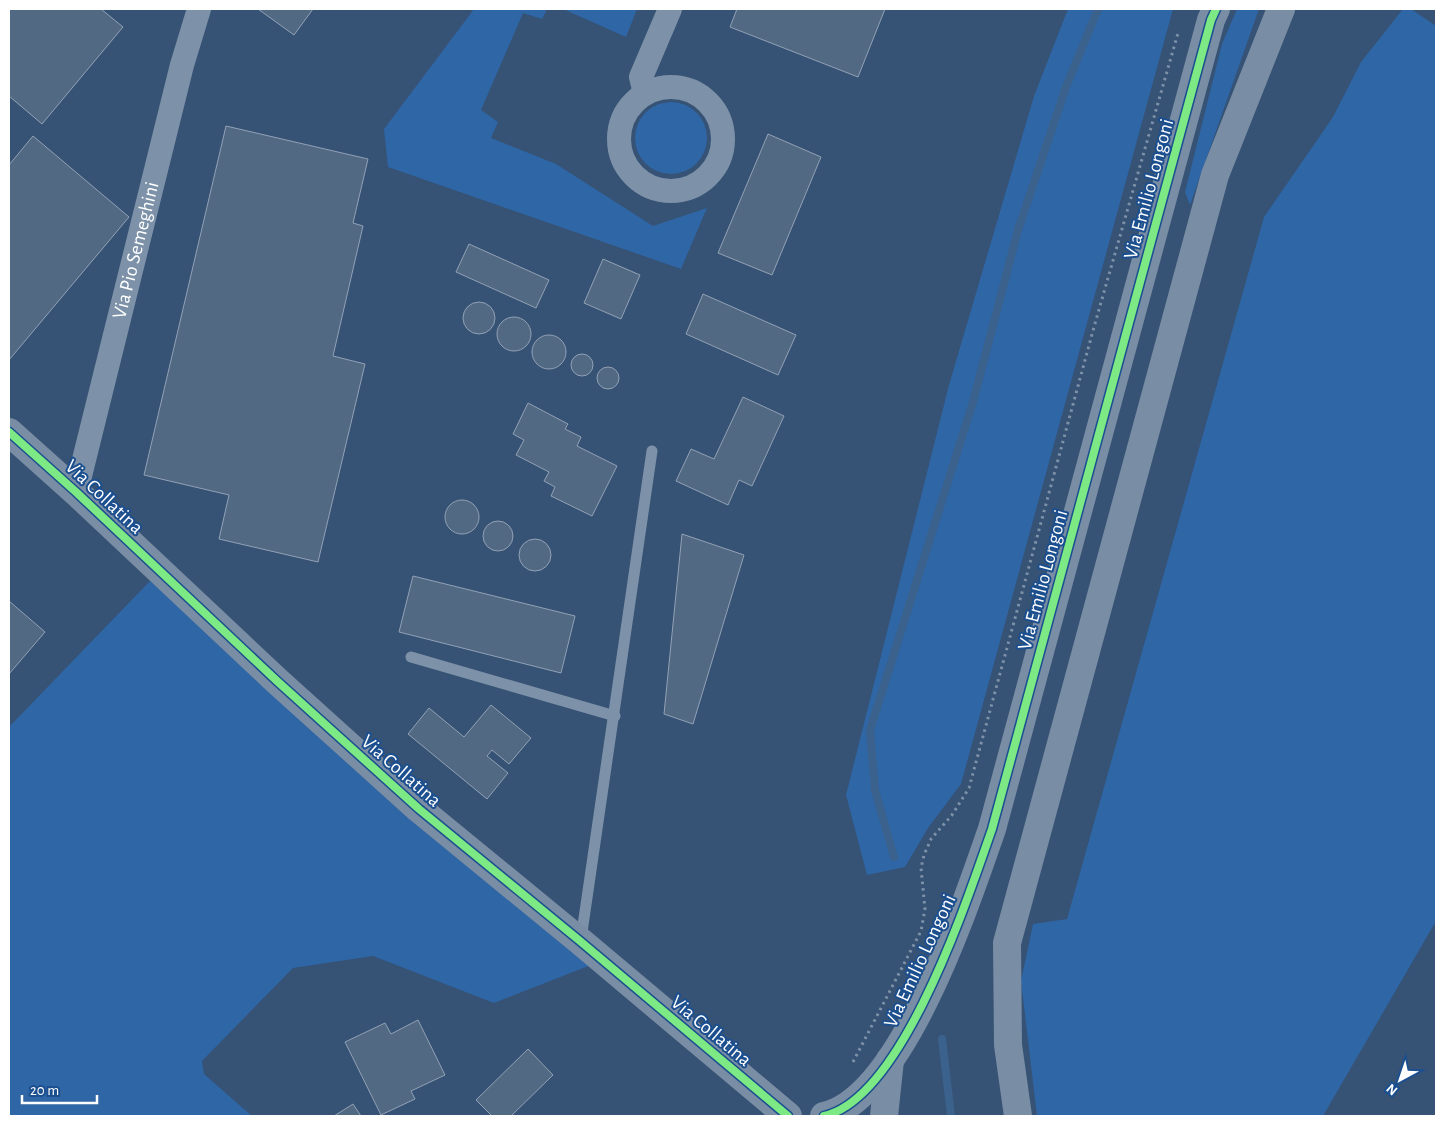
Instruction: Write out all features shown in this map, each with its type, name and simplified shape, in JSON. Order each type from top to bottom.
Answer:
[{"type":"street","name":"Via Pio Semeghini","points":[[76,492],[182,65],[199,9]]},
{"type":"street","points":[[645,93],[641,78],[670,9]]},
{"type":"street","name":"Via Emilio Longoni","points":[[824,1116],[842,1110],[856,1100],[890,1060],[926,997],[961,916],[992,829],[1211,20],[1216,9]]},
{"type":"street","points":[[1018,1116],[1008,1045],[1007,943],[1215,176],[1281,9]]},
{"type":"street","points":[[661,87],[679,87],[696,93],[710,103],[720,118],[724,136],[722,153],[714,169],[702,182],[686,189],[668,191],[651,188],[636,178],[625,164],[619,141],[623,117],[632,104],[645,93],[661,87]]},
{"type":"street","name":"Via Collatina","points":[[9,432],[76,492],[277,681],[419,809],[788,1116]]},
{"type":"street","points":[[884,1116],[890,1060]]},
{"type":"lane","points":[[580,941],[615,716],[652,451]]},
{"type":"lane","points":[[411,657],[615,716]]},
{"type":"path","points":[[850,1066],[921,930],[925,908],[921,868],[931,839],[952,815],[969,788],[1094,327],[1180,27]]},
{"type":"shaded area","points":[[474,9],[547,9],[542,19],[523,13],[481,110],[498,122],[491,138],[556,164],[653,226],[707,208],[681,269],[388,167],[384,129]]},
{"type":"shaded area","points":[[563,9],[637,9],[626,37]]},
{"type":"shaded area","points":[[1068,9],[1173,9],[961,784],[928,828],[905,867],[867,875],[846,795],[949,385],[1034,96]]},
{"type":"shaded area","points":[[1237,9],[1259,9],[1190,205],[1185,192],[1222,44]]},
{"type":"shaded area","points":[[1403,9],[1411,9],[1436,26],[1436,921],[1323,1116],[1037,1116],[1021,981],[1033,924],[1067,919],[1264,217],[1333,117],[1361,62]]},
{"type":"shaded area","points":[[664,102],[678,102],[697,112],[707,131],[707,145],[697,164],[678,174],[664,174],[645,164],[635,145],[635,131],[645,112]]},
{"type":"shaded area","points":[[150,581],[384,792],[591,965],[494,1003],[373,956],[293,968],[202,1061],[204,1074],[252,1116],[9,1116],[9,727]]},
{"type":"building","points":[[9,9],[101,9],[123,27],[42,124],[9,96]]},
{"type":"building","points":[[258,9],[313,9],[294,35]]},
{"type":"building","points":[[737,9],[885,9],[858,77],[730,27]]},
{"type":"building","points":[[226,126],[368,159],[353,223],[363,226],[333,356],[365,364],[318,562],[219,539],[229,495],[144,475]]},
{"type":"building","points":[[768,134],[821,157],[772,275],[718,253]]},
{"type":"building","points":[[33,136],[129,217],[9,360],[9,165]]},
{"type":"building","points":[[469,244],[549,280],[536,308],[456,272]]},
{"type":"building","points":[[603,259],[640,275],[621,319],[584,303]]},
{"type":"building","points":[[703,294],[796,335],[778,375],[686,334]]},
{"type":"building","points":[[479,302],[485,303],[490,307],[494,312],[494,324],[490,329],[485,333],[479,334],[473,333],[468,329],[464,324],[463,318],[464,312],[468,307],[473,303]]},
{"type":"building","points":[[514,317],[526,322],[531,334],[526,346],[514,351],[502,346],[497,334],[502,322]]},
{"type":"building","points":[[549,335],[556,336],[561,340],[565,345],[565,359],[561,364],[556,368],[549,369],[542,368],[537,364],[533,359],[532,352],[533,345],[537,340],[542,336]]},
{"type":"building","points":[[578,354],[586,354],[593,361],[593,369],[586,376],[578,376],[571,369],[571,361]]},
{"type":"building","points":[[608,367],[616,370],[619,378],[616,386],[608,389],[600,386],[597,378],[600,370]]},
{"type":"building","points":[[743,397],[784,416],[752,486],[739,480],[728,505],[676,481],[691,449],[714,459]]},
{"type":"building","points":[[528,403],[568,424],[565,429],[581,437],[577,446],[617,466],[592,516],[551,496],[555,487],[544,481],[549,472],[516,455],[524,440],[513,434]]},
{"type":"building","points":[[462,500],[474,505],[479,517],[474,529],[462,534],[450,529],[445,517],[450,505]]},
{"type":"building","points":[[498,521],[509,525],[513,536],[509,547],[498,551],[487,547],[483,536],[487,525]]},
{"type":"building","points":[[682,534],[744,555],[693,724],[664,714]]},
{"type":"building","points":[[535,539],[541,540],[546,544],[550,549],[550,561],[546,566],[541,570],[535,571],[529,570],[524,566],[520,561],[519,555],[520,549],[524,544],[529,540]]},
{"type":"building","points":[[413,576],[575,616],[561,673],[399,632]]},
{"type":"building","points":[[9,601],[45,632],[9,674]]},
{"type":"building","points":[[491,705],[531,738],[509,764],[492,750],[487,756],[508,773],[487,799],[408,734],[429,708],[464,737]]},
{"type":"building","points":[[418,1020],[445,1075],[411,1091],[415,1099],[381,1115],[345,1042],[385,1023],[391,1034]]},
{"type":"building","points":[[528,1049],[553,1075],[511,1116],[492,1116],[476,1100]]},
{"type":"building","points":[[353,1104],[361,1116],[334,1116]]},
{"type":"waterway","points":[[894,857],[875,790],[870,730],[973,402],[1018,230],[1066,87],[1098,9]]},
{"type":"waterway","points":[[942,1039],[951,1116]]},
{"type":"cycle path","points":[[824,1116],[853,1101],[880,1074],[905,1036],[949,946],[981,861],[992,829],[1211,20],[1216,9]]},
{"type":"cycle path","points":[[9,432],[76,492],[277,681],[419,809],[788,1116]]}]
